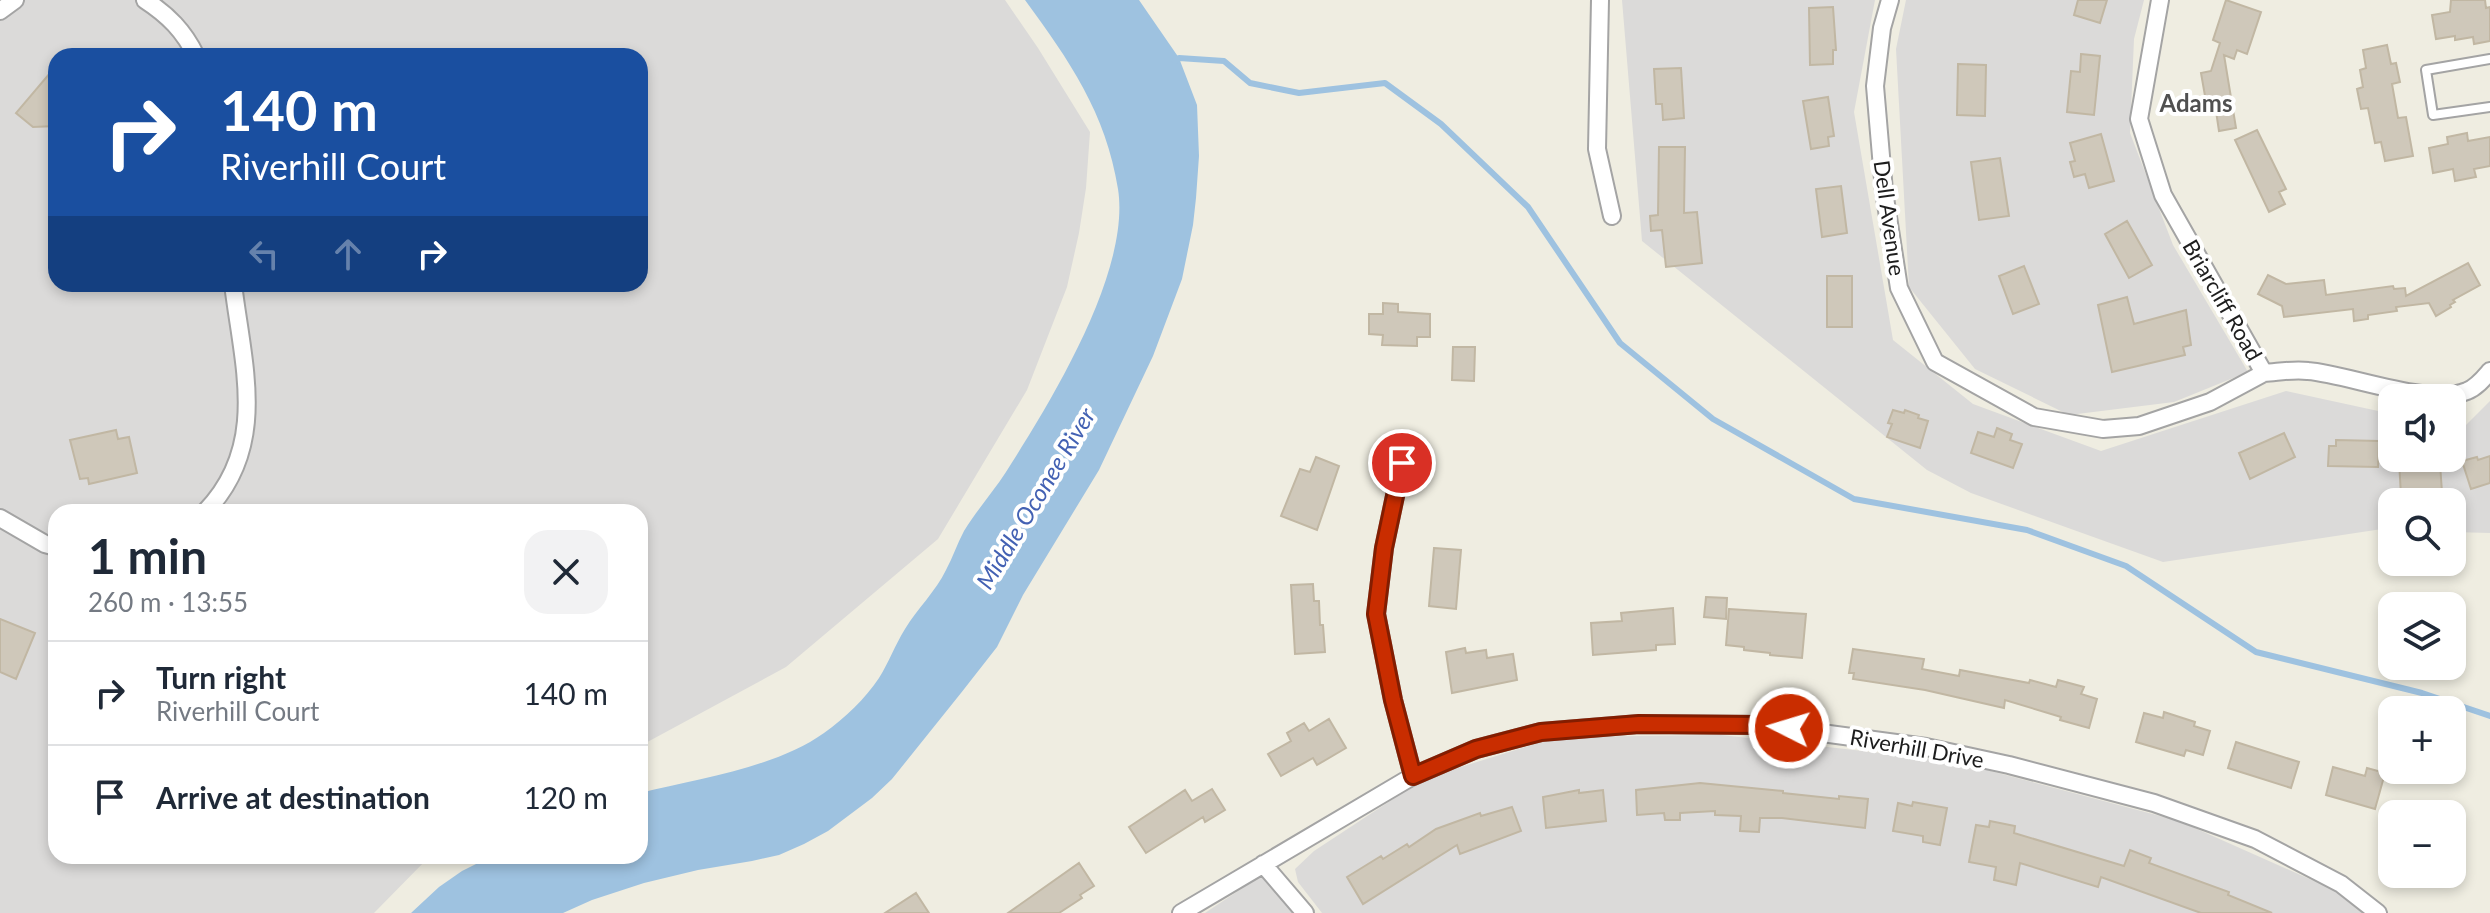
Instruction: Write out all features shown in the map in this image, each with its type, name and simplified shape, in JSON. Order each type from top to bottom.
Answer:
[{"type":"street","points":[[0,11],[15,0]]},
{"type":"street","points":[[145,0],[175,23],[192,48]]},
{"type":"street","points":[[1600,0],[1597,149],[1612,216]]},
{"type":"street","name":"Dell Avenue","points":[[1890,0],[1882,28],[1875,86],[1884,191],[1899,288],[1935,362],[2034,417],[2103,429],[2139,426],[2210,402],[2264,373]]},
{"type":"street","name":"Briarcliff Road","points":[[2160,0],[2139,119],[2163,195],[2264,373],[2308,371],[2437,395],[2466,392],[2480,383],[2490,371]]},
{"type":"street","points":[[212,504],[232,477],[242,452],[247,426],[248,403],[234,292]]},
{"type":"street","points":[[1402,463],[1384,548],[1376,614],[1393,700],[1413,776]]},
{"type":"street","points":[[0,518],[48,545]]},
{"type":"street","name":"Riverhill Drive","points":[[1181,913],[1413,776],[1476,749],[1541,732],[1639,724],[1762,725],[1926,747],[2009,765],[2154,803],[2255,839],[2341,884],[2378,913]]},
{"type":"street","points":[[1263,864],[1305,913]]},
{"type":"lane","points":[[2490,59],[2426,70],[2433,115],[2490,107]]},
{"type":"shaded area","points":[[0,0],[1005,0],[1090,132],[1086,188],[1067,287],[1027,390],[938,539],[786,667],[648,742],[648,504],[48,504],[48,864],[422,864],[374,913],[0,913]]},
{"type":"shaded area","points":[[1622,0],[1875,0],[1854,112],[1893,340],[1973,404],[2101,451],[2286,391],[2378,411],[2378,472],[2466,472],[2466,425],[2490,401],[2490,533],[2466,532],[2466,488],[2378,488],[2378,530],[2163,562],[1971,493],[1927,470],[1642,241]]},
{"type":"shaded area","points":[[1906,0],[2144,0],[2134,39],[2130,133],[2173,245],[2248,372],[2174,402],[2069,415],[1975,369],[1909,287],[1896,49]]},
{"type":"shaded area","points":[[1721,735],[1953,761],[2179,821],[2341,893],[2362,913],[1322,913],[1298,882],[1295,869],[1314,851],[1425,778],[1558,737]]},
{"type":"shaded area","points":[[1262,875],[1294,913],[1205,913]]},
{"type":"water","name":"Middle Oconee River","points":[[1025,0],[1139,0],[1179,58],[1197,105],[1199,156],[1196,198],[1182,279],[1153,356],[1099,470],[1023,595],[997,647],[892,779],[828,831],[804,844],[779,855],[644,883],[563,913],[411,913],[439,887],[476,864],[648,864],[648,791],[759,764],[804,745],[847,715],[879,678],[905,629],[942,578],[964,531],[1006,472],[1044,410],[1083,336],[1112,259],[1119,222],[1118,189],[1112,162],[1105,136],[1084,88]]},
{"type":"building","points":[[2078,0],[2107,0],[2100,23],[2074,15]]},
{"type":"building","points":[[2226,0],[2261,12],[2247,54],[2237,50],[2234,59],[2224,55],[2236,128],[2219,131],[2216,111],[2208,113],[2201,73],[2211,71],[2220,43],[2213,40]]},
{"type":"building","points":[[2451,0],[2485,0],[2486,8],[2490,7],[2490,41],[2474,44],[2473,37],[2455,40],[2455,36],[2436,39],[2432,15],[2450,12]]},
{"type":"building","points":[[1833,7],[1836,50],[1833,50],[1833,64],[1810,65],[1809,8]]},
{"type":"building","points":[[2387,45],[2391,64],[2396,63],[2400,82],[2392,84],[2398,118],[2406,117],[2413,156],[2385,161],[2381,142],[2375,143],[2368,108],[2361,109],[2357,89],[2363,87],[2360,70],[2366,68],[2363,50]]},
{"type":"building","points":[[2081,54],[2100,56],[2094,115],[2067,112],[2071,71],[2080,72]]},
{"type":"building","points":[[1958,64],[1986,65],[1985,116],[1957,115]]},
{"type":"building","points":[[1681,68],[1684,118],[1663,120],[1662,104],[1656,104],[1654,69]]},
{"type":"building","points":[[48,75],[48,126],[33,127],[16,113]]},
{"type":"building","points":[[1828,97],[1834,136],[1828,137],[1829,146],[1811,149],[1803,101]]},
{"type":"building","points":[[2257,130],[2286,189],[2279,192],[2285,204],[2269,212],[2235,140]]},
{"type":"building","points":[[2467,133],[2468,141],[2490,137],[2490,166],[2474,169],[2476,177],[2455,181],[2453,169],[2433,173],[2429,148],[2448,144],[2447,137]]},
{"type":"building","points":[[2101,134],[2114,181],[2089,188],[2085,174],[2074,177],[2070,162],[2075,161],[2070,143]]},
{"type":"building","points":[[1659,147],[1685,147],[1684,213],[1697,212],[1702,263],[1666,267],[1662,230],[1651,231],[1650,216],[1658,215]]},
{"type":"building","points":[[2000,158],[2009,216],[1979,220],[1971,162]]},
{"type":"building","points":[[1841,186],[1847,233],[1822,237],[1816,189]]},
{"type":"building","points":[[2127,221],[2152,265],[2129,278],[2105,234]]},
{"type":"building","points":[[2468,263],[2480,285],[2453,300],[2455,302],[2451,307],[2436,316],[2429,303],[2396,307],[2397,311],[2368,315],[2368,319],[2354,321],[2353,309],[2284,317],[2282,306],[2258,294],[2268,275],[2286,284],[2324,280],[2326,295],[2393,286],[2394,289],[2405,288],[2406,296]]},
{"type":"building","points":[[2024,266],[2039,304],[2013,314],[1999,276]]},
{"type":"building","points":[[1827,276],[1852,276],[1852,327],[1827,327]]},
{"type":"building","points":[[2127,297],[2134,324],[2186,310],[2191,345],[2183,347],[2185,355],[2112,372],[2098,305]]},
{"type":"building","points":[[1383,303],[1398,304],[1398,312],[1430,314],[1430,337],[1417,337],[1417,346],[1382,345],[1383,335],[1369,334],[1369,314],[1383,314]]},
{"type":"building","points":[[1453,347],[1475,347],[1474,381],[1452,380]]},
{"type":"building","points":[[1893,410],[1904,413],[1905,410],[1928,421],[1920,448],[1887,437]]},
{"type":"building","points":[[1997,428],[2012,434],[2010,440],[2022,444],[2013,468],[1971,453],[1978,432],[1994,437]]},
{"type":"building","points":[[116,430],[118,439],[129,437],[137,473],[89,484],[88,478],[80,479],[70,440]]},
{"type":"building","points":[[2284,433],[2295,457],[2250,479],[2239,453]]},
{"type":"building","points":[[2336,440],[2378,441],[2378,467],[2328,466],[2329,446],[2336,446]]},
{"type":"building","points":[[2490,456],[2490,483],[2471,489],[2466,472],[2466,460],[2477,457],[2478,460]]},
{"type":"building","points":[[1316,457],[1339,466],[1317,530],[1281,516],[1300,469],[1310,472]]},
{"type":"building","points":[[2400,472],[2441,472],[2442,488],[2401,488]]},
{"type":"building","points":[[1434,548],[1461,550],[1456,609],[1429,606]]},
{"type":"building","points":[[1313,584],[1314,601],[1319,601],[1325,652],[1295,654],[1291,585]]},
{"type":"building","points":[[1706,597],[1727,598],[1726,619],[1704,617]]},
{"type":"building","points":[[1673,608],[1675,644],[1656,645],[1656,650],[1593,655],[1591,623],[1622,621],[1621,613]]},
{"type":"building","points":[[1729,609],[1806,614],[1802,658],[1770,655],[1726,645]]},
{"type":"building","points":[[0,619],[35,633],[16,679],[0,672]]},
{"type":"building","points":[[1465,648],[1466,653],[1486,650],[1487,658],[1513,654],[1517,680],[1452,693],[1446,652]]},
{"type":"building","points":[[1853,649],[1924,659],[1922,669],[1959,676],[1960,670],[2056,687],[2058,680],[2084,687],[2081,694],[2097,699],[2089,728],[2005,700],[2004,708],[1925,690],[1853,679],[1854,673],[1849,673]]},
{"type":"building","points":[[2164,712],[2195,722],[2194,726],[2210,731],[2203,755],[2186,750],[2184,756],[2136,742],[2144,713],[2163,718]]},
{"type":"building","points":[[1329,719],[1346,748],[1317,765],[1313,758],[1281,776],[1268,754],[1291,741],[1287,733],[1304,723],[1309,731]]},
{"type":"building","points":[[2236,742],[2299,762],[2291,788],[2228,768]]},
{"type":"building","points":[[2333,767],[2365,776],[2367,768],[2378,771],[2378,784],[2382,784],[2375,809],[2326,795]]},
{"type":"building","points":[[1700,783],[1839,799],[1839,796],[1868,799],[1865,828],[1760,818],[1759,832],[1740,831],[1741,816],[1715,815],[1715,811],[1680,813],[1680,820],[1665,820],[1664,813],[1637,815],[1636,790]]},
{"type":"building","points":[[1212,789],[1225,810],[1205,822],[1203,817],[1146,853],[1129,827],[1185,790],[1192,801]]},
{"type":"building","points":[[1579,790],[1579,793],[1603,790],[1606,821],[1546,828],[1543,797]]},
{"type":"building","points":[[1913,802],[1947,808],[1940,845],[1923,842],[1923,836],[1893,831],[1898,803],[1912,806]]},
{"type":"building","points":[[1512,807],[1521,831],[1460,854],[1457,845],[1363,904],[1347,877],[1381,856],[1383,859],[1407,844],[1409,847],[1436,829],[1480,813],[1481,816]]},
{"type":"building","points":[[1990,821],[2015,826],[2014,833],[2124,866],[2130,850],[2151,858],[2149,863],[2229,892],[2228,895],[2272,913],[2201,913],[2101,877],[2098,887],[2020,863],[2016,885],[1994,880],[1996,867],[1969,862],[1976,825],[1989,827]]},
{"type":"building","points":[[1079,863],[1094,886],[1080,895],[1082,898],[1059,913],[1008,913]]},
{"type":"building","points":[[916,893],[929,913],[885,913]]},
{"type":"waterway","points":[[1175,61],[1179,58],[1224,61],[1250,83],[1299,93],[1385,83],[1441,124],[1528,207],[1620,343],[1713,419],[1854,499],[2027,530],[2126,566],[2256,652],[2422,693],[2490,716]]},
{"type":"district","name":"Adams","points":[[2196,102]]},
{"type":"route","points":[[1402,463],[1384,548],[1376,614],[1393,700],[1413,776],[1476,749],[1541,732],[1639,724],[1789,728]]}]
